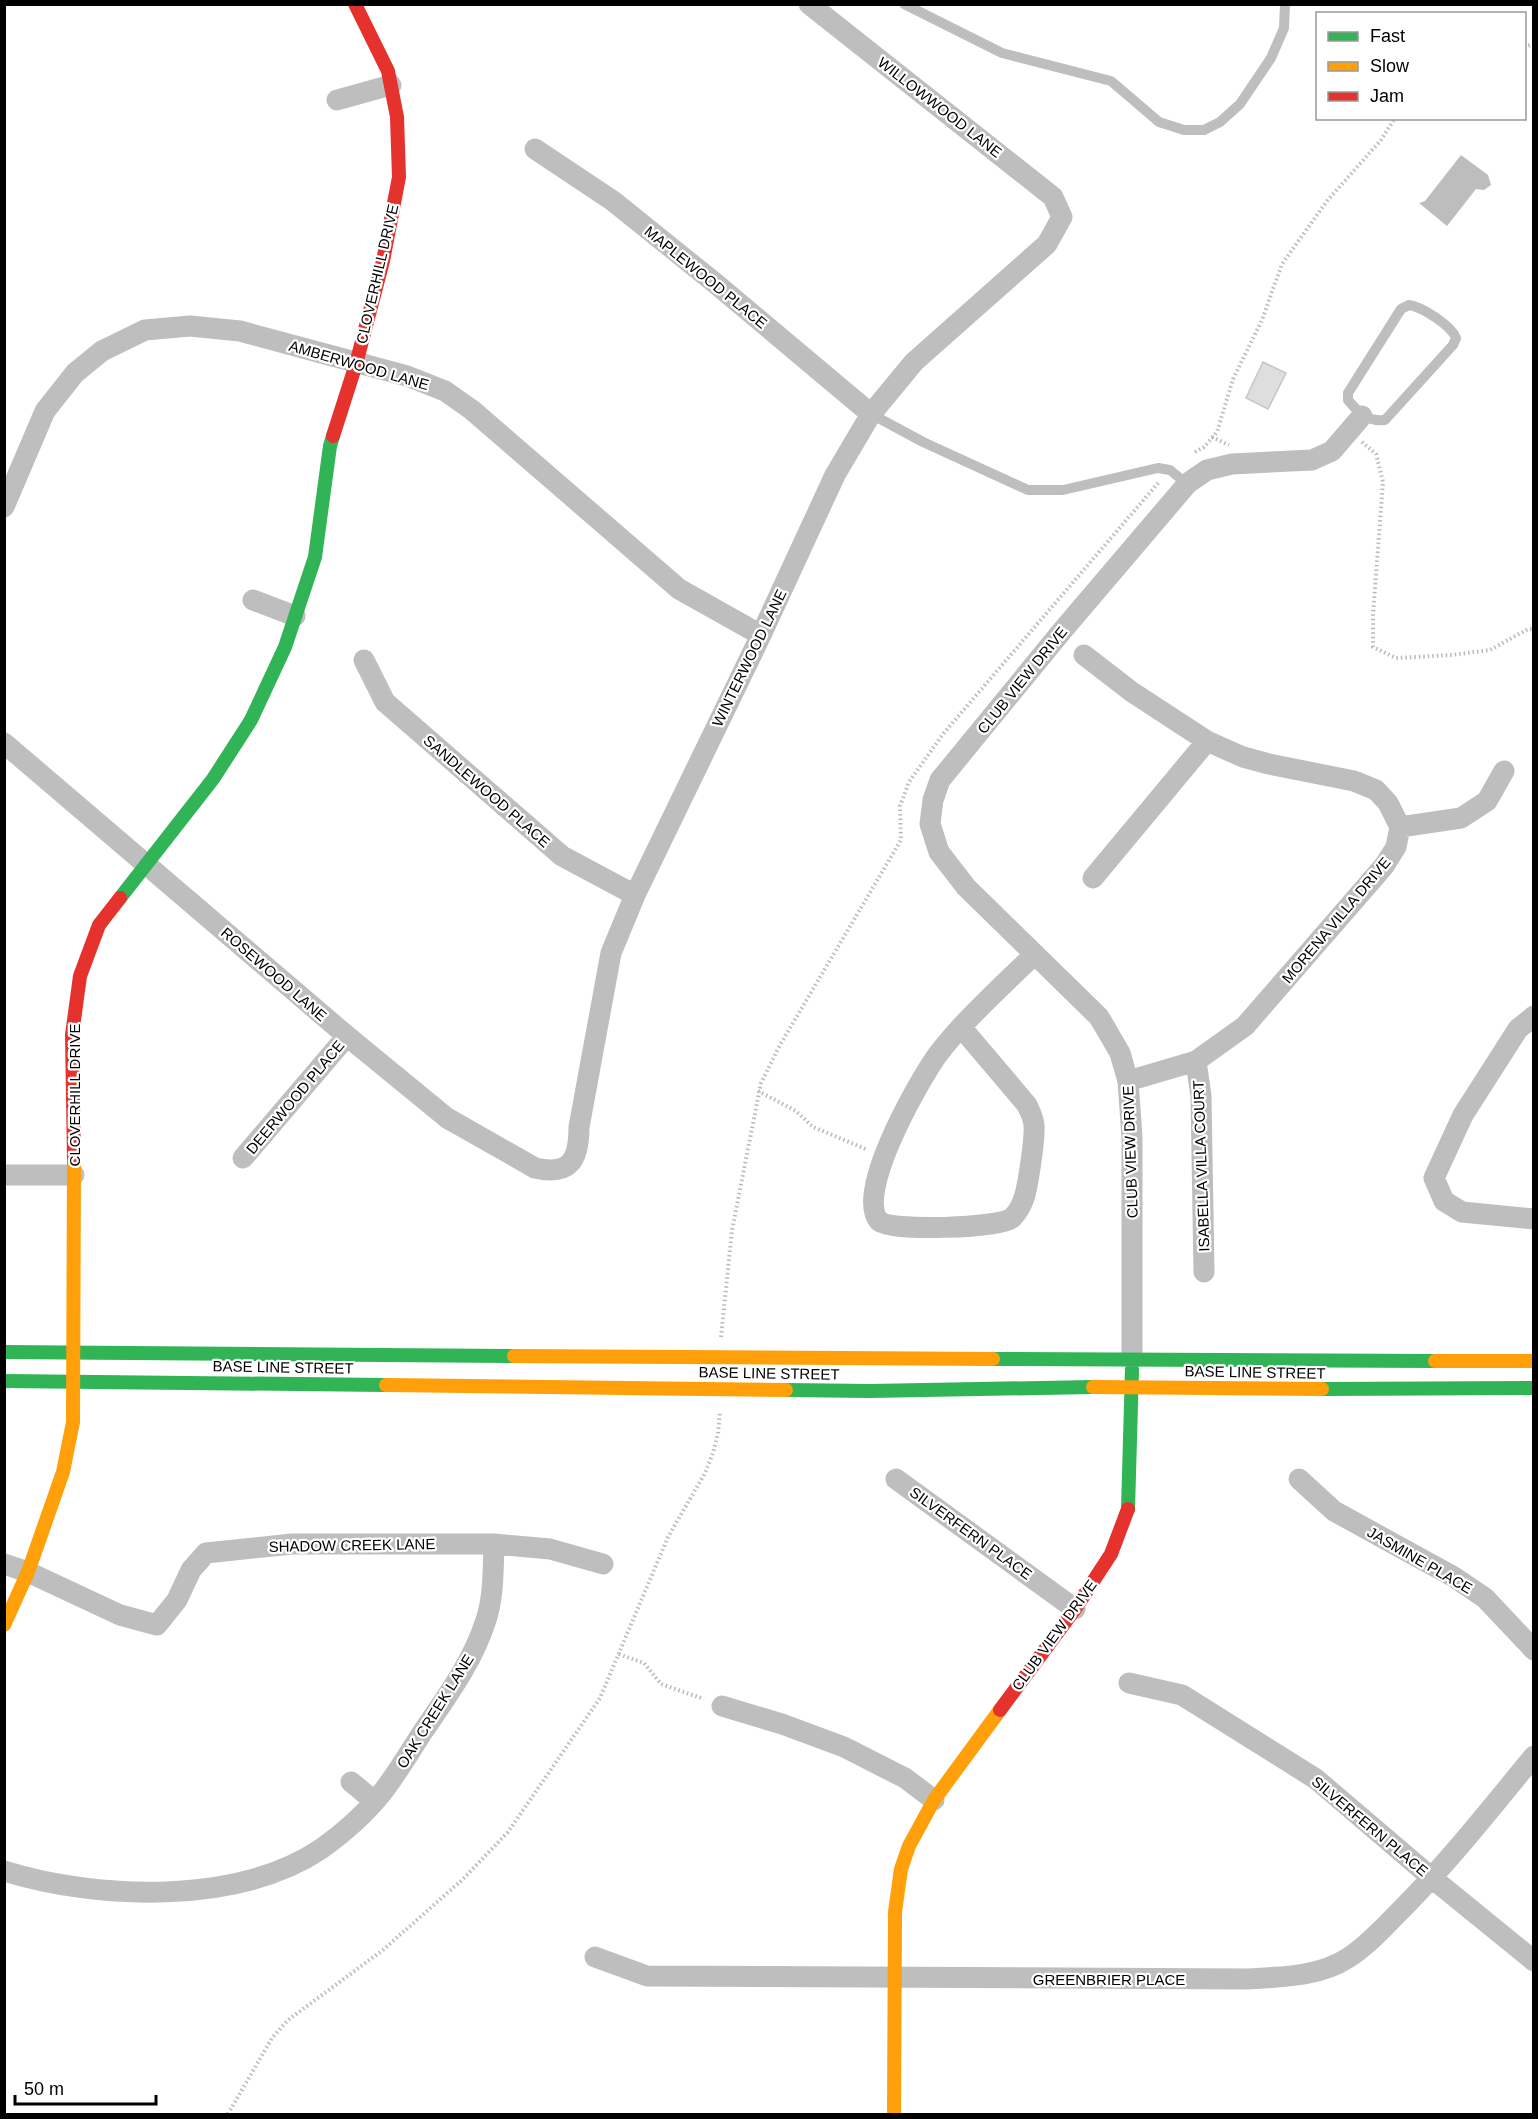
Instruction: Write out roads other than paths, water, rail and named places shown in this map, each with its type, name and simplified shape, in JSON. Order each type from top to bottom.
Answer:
[{"type":"main road","name":"CLOVERHILL DRIVE","points":[[4,1625],[28,1572],[63,1472],[73,1422],[72,1035],[80,976],[99,925],[213,779],[251,720],[285,647],[315,557],[330,446],[356,363],[383,261],[399,177],[397,117],[388,71],[355,4]]},
{"type":"main road","name":"BASE LINE STREET","points":[[4,1352],[755,1358],[1533,1360]]},
{"type":"main road","name":"CLUB VIEW DRIVE","points":[[894,2115],[895,1912],[901,1869],[909,1846],[934,1800],[1075,1609],[1111,1554],[1129,1504],[1132,1358]]},
{"type":"main road","name":"BASE LINE STREET","points":[[4,1381],[870,1390],[1133,1386],[1251,1390],[1533,1388]]},
{"type":"street","name":"WILLOWWOOD LANE","points":[[809,4],[1053,197],[1062,217]]},
{"type":"street","points":[[337,100],[391,85]]},
{"type":"street","name":"MAPLEWOOD PLACE","points":[[535,149],[613,201],[871,414]]},
{"type":"street","name":"WINTERWOOD LANE","points":[[563,1168],[574,1159],[579,1146],[579,1127],[611,953],[635,895],[761,635],[835,475],[871,414],[914,362],[1047,244],[1062,217]]},
{"type":"street","name":"AMBERWOOD LANE","points":[[4,507],[45,411],[75,373],[102,351],[145,330],[190,326],[240,332],[407,376],[445,392],[472,410],[679,589],[761,635]]},
{"type":"street","name":"CLUB VIEW DRIVE","points":[[1132,1358],[1132,1137],[1128,1081],[1120,1053],[1099,1017],[966,887],[939,852],[930,824],[933,800],[940,780],[1187,484],[1206,470],[1232,464],[1312,460],[1332,452],[1355,423]]},
{"type":"street","points":[[253,600],[295,616]]},
{"type":"street","points":[[1084,655],[1132,692],[1206,741],[1243,757],[1354,781],[1376,790],[1388,803],[1400,827],[1461,818],[1487,801],[1504,771]]},
{"type":"street","name":"SANDLEWOOD PLACE","points":[[364,660],[385,702],[562,856],[635,895]]},
{"type":"street","points":[[1093,878],[1206,741]]},
{"type":"street","name":"ROSEWOOD LANE","points":[[4,743],[347,1036],[447,1118],[534,1168],[549,1172],[563,1168]]},
{"type":"street","name":"MORENA VILLA DRIVE","points":[[1128,1081],[1196,1061],[1245,1026],[1384,866],[1396,847],[1400,827]]},
{"type":"street","points":[[961,1027],[1027,1105],[1033,1118],[1033,1138],[1024,1198],[1012,1218],[1001,1223],[982,1226],[905,1227],[882,1224],[874,1210],[874,1198],[883,1156],[933,1062],[961,1027],[1035,954]]},
{"type":"street","points":[[1533,1016],[1518,1029],[1462,1115],[1434,1178],[1444,1201],[1462,1212],[1533,1219]]},
{"type":"street","name":"DEERWOOD PLACE","points":[[243,1158],[347,1036]]},
{"type":"street","name":"ISABELLA VILLA COURT","points":[[1196,1061],[1201,1095],[1204,1272]]},
{"type":"street","points":[[4,1175],[74,1175]]},
{"type":"street","name":"SILVERFERN PLACE","points":[[896,1479],[1075,1609]]},
{"type":"street","name":"JASMINE PLACE","points":[[1299,1479],[1334,1510],[1454,1577],[1485,1599],[1533,1650]]},
{"type":"street","name":"SHADOW CREEK LANE","points":[[4,1564],[28,1572],[120,1616],[157,1624],[177,1600],[191,1570],[206,1553],[292,1544],[494,1544],[550,1550],[603,1564]]},
{"type":"street","name":"OAK CREEK LANE","points":[[4,1871],[53,1884],[92,1889],[155,1892],[190,1890],[251,1879],[284,1868],[321,1849],[381,1795],[469,1661],[486,1618],[492,1582],[494,1544]]},
{"type":"street","name":"SILVERFERN PLACE","points":[[1129,1683],[1182,1695],[1316,1779],[1533,1961]]},
{"type":"street","points":[[722,1706],[782,1724],[844,1747],[905,1778],[934,1800]]},
{"type":"street","name":"GREENBRIER PLACE","points":[[595,1957],[647,1976],[1246,1979],[1313,1972],[1348,1959],[1375,1936],[1432,1878],[1533,1756]]},
{"type":"street","points":[[351,1782],[374,1802]]},
{"type":"lane","points":[[904,4],[1002,53],[1111,81],[1160,122],[1184,130],[1204,130],[1220,122],[1240,104],[1271,58],[1284,28],[1284,4]]},
{"type":"lane","points":[[1409,305],[1417,306],[1453,331],[1456,338],[1453,345],[1385,420],[1355,423],[1348,393],[1401,309],[1409,305]]},
{"type":"lane","points":[[871,414],[923,442],[1028,490],[1063,490],[1158,468],[1170,470],[1187,484]]}]
